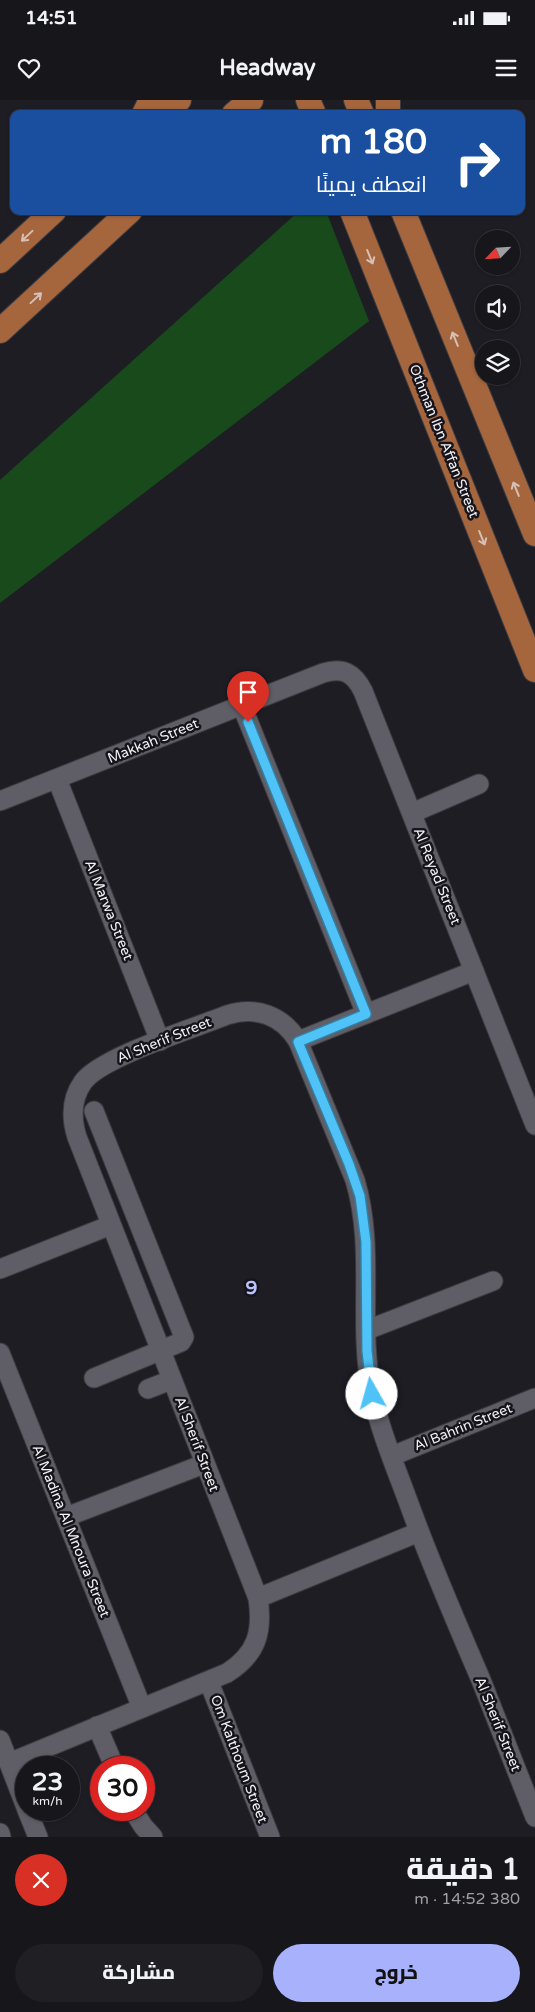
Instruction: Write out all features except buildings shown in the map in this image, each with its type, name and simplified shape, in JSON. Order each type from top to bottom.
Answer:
[{"type":"main road","points":[[168,110],[179,100]]},
{"type":"main road","points":[[239,110],[251,100]]},
{"type":"main road","points":[[0,262],[50,215]]},
{"type":"main road","points":[[0,331],[126,215]]},
{"type":"main road","name":"Othman Ibn Affan Street","points":[[354,215],[535,670]]},
{"type":"main road","points":[[405,215],[535,534]]},
{"type":"street","name":"Al Reyad Street","points":[[305,680],[332,671],[342,670],[355,677],[363,691],[535,1125]]},
{"type":"street","name":"Makkah Street","points":[[0,801],[305,680]]},
{"type":"street","points":[[242,706],[366,1014]]},
{"type":"street","name":"Al Marwa Street","points":[[57,779],[160,1041]]},
{"type":"street","points":[[412,813],[479,784]]},
{"type":"street","points":[[298,1042],[474,971]]},
{"type":"street","name":"Al Sherif Street","points":[[9,1763],[209,1682],[233,1669],[252,1650],[257,1637],[260,1623],[258,1598],[111,1225],[74,1127],[72,1117],[75,1098],[82,1083],[96,1069],[227,1015],[248,1011],[263,1013],[278,1019],[298,1042],[349,1164],[360,1196],[366,1242],[367,1351],[372,1394],[419,1532],[535,1816]]},
{"type":"street","points":[[94,1110],[184,1334],[181,1342],[94,1378]]},
{"type":"street","points":[[0,1269],[111,1225]]},
{"type":"street","points":[[367,1330],[493,1281]]},
{"type":"street","name":"Al Madina Al Mnoura Street","points":[[0,1353],[142,1708]]},
{"type":"street","points":[[148,1389],[172,1380]]},
{"type":"street","name":"Al Bahrin Street","points":[[392,1456],[533,1405]]},
{"type":"street","points":[[66,1517],[204,1464]]},
{"type":"street","points":[[258,1598],[419,1532]]},
{"type":"street","name":"Om Kalthoum Street","points":[[209,1682],[270,1837]]},
{"type":"street","points":[[98,1726],[110,1756]]},
{"type":"street","points":[[0,1740],[15,1778]]},
{"type":"street","points":[[32,1821],[38,1837]]},
{"type":"street","points":[[140,1821],[153,1837]]},
{"type":"street","points":[[0,1833],[2,1837]]},
{"type":"green space","points":[[295,215],[328,215],[369,321],[0,603],[0,480]]},
{"type":"district","name":"9","points":[[252,1288]]},
{"type":"route","points":[[248,722],[366,1014],[298,1042],[349,1164],[364,1214],[367,1351],[372,1394]]}]
